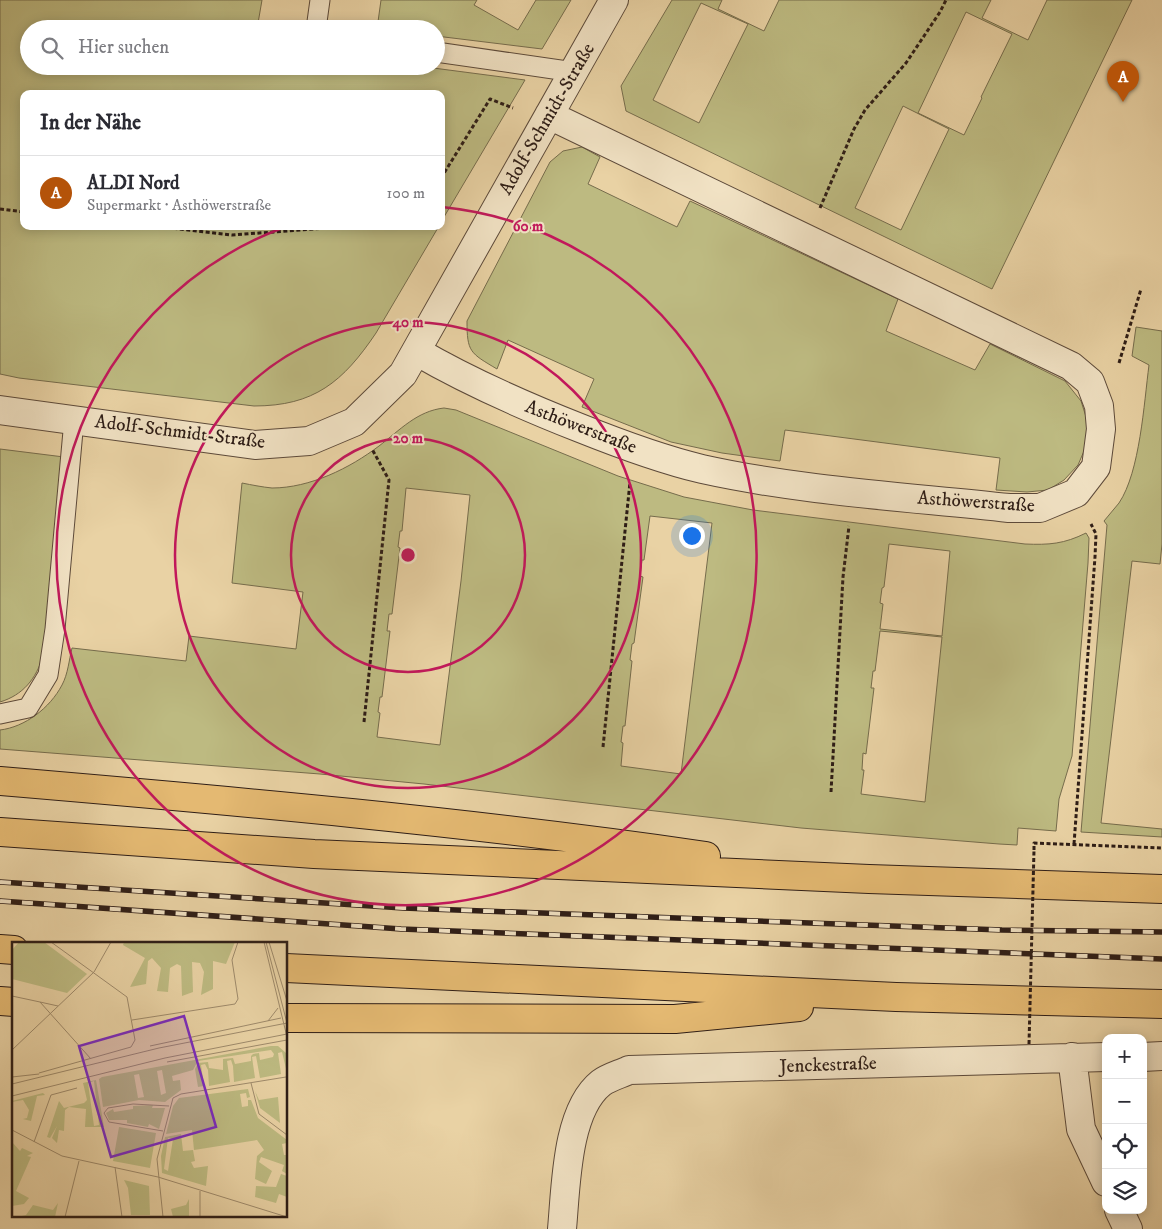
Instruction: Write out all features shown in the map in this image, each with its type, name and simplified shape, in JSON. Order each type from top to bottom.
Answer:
[{"type":"highway","points":[[0,781],[154,794],[583,838],[869,879]]},
{"type":"highway","points":[[0,832],[314,854],[869,879],[1162,889]]},
{"type":"highway","points":[[288,968],[896,997],[1162,1004]]},
{"type":"highway","points":[[288,1018],[675,1019],[896,997]]},
{"type":"street","name":"Adolf-Schmidt-Straße","points":[[0,410],[255,445],[309,441],[354,422],[402,374],[614,0]]},
{"type":"street","name":"Asthöwerstraße","points":[[416,351],[442,366],[506,397],[631,448],[701,469],[779,484],[1009,508],[1040,508],[1076,493],[1096,467],[1101,429],[1099,406],[1090,382],[1072,366],[548,116]]},
{"type":"street","points":[[1147,1057],[1162,1056]]},
{"type":"street","points":[[1072,1057],[1081,1129],[1102,1174]]},
{"type":"street","name":"Jenckestraße","points":[[562,1229],[571,1144],[575,1124],[588,1098],[602,1082],[629,1070],[1102,1057]]},
{"type":"street","points":[[1121,1214],[1128,1229]]},
{"type":"lane","points":[[317,20],[320,0]]},
{"type":"lane","points":[[445,53],[574,72]]},
{"type":"lane","name":"Adolf-Schmidt-Straße","points":[[0,714],[28,708],[48,675],[55,629],[74,420]]},
{"type":"path","points":[[817,215],[854,129],[866,110],[906,63],[946,0]]},
{"type":"path","points":[[445,172],[490,99],[515,108]]},
{"type":"path","points":[[0,209],[20,212]]},
{"type":"path","points":[[189,230],[232,235],[300,230]]},
{"type":"path","points":[[1119,363],[1141,289]]},
{"type":"path","points":[[364,722],[389,480],[369,444]]},
{"type":"path","points":[[602,747],[630,481]]},
{"type":"path","points":[[831,792],[843,578],[849,524]]},
{"type":"path","points":[[1074,844],[1095,557],[1096,534],[1091,524]]},
{"type":"path","points":[[1029,1044],[1034,843],[1162,848]]},
{"type":"shaded area","points":[[0,0],[262,0],[259,20],[20,20],[20,75],[445,75],[445,70],[525,80],[445,215],[445,90],[20,90],[20,230],[437,230],[364,350],[339,378],[310,396],[275,405],[254,406],[19,378],[0,374]]},
{"type":"shaded area","points":[[381,0],[477,0],[474,5],[518,30],[536,0],[571,0],[542,49],[445,37],[445,20],[378,20]]},
{"type":"shaded area","points":[[672,0],[722,0],[718,9],[764,31],[779,0],[991,0],[982,18],[1028,40],[1047,0],[1132,0],[992,289],[626,111],[621,86]],"holes":[[[701,3],[748,24],[699,123],[653,100]],[[966,12],[1012,34],[964,135],[918,113]],[[903,106],[949,129],[901,230],[855,208]]]},
{"type":"shaded area","points":[[582,147],[600,157],[588,184],[677,227],[690,201],[898,299],[886,331],[975,370],[990,344],[1065,381],[1081,401],[1088,423],[1087,444],[1078,465],[1064,480],[1048,490],[1027,492],[996,490],[1000,458],[785,430],[780,461],[722,453],[671,442],[582,407],[594,379],[508,340],[497,369],[481,359],[469,346],[467,321],[550,162],[563,151]]},
{"type":"shaded area","points":[[1136,327],[1162,331],[1162,544],[1160,564],[1132,561],[1101,823],[1162,829],[1162,837],[1081,832],[1107,525],[1104,521],[1119,503],[1132,474],[1140,437],[1149,365],[1132,356]]},
{"type":"shaded area","points":[[444,408],[456,410],[618,476],[684,497],[753,510],[1025,544],[1056,543],[1071,540],[1086,533],[1089,538],[1088,563],[1072,756],[1059,799],[1056,831],[1018,828],[1017,845],[999,844],[801,828],[424,784],[320,774],[0,749],[0,730],[27,721],[44,709],[57,693],[66,676],[72,648],[186,661],[189,636],[296,649],[303,592],[232,583],[242,483],[272,488],[301,485],[315,481],[355,462],[417,417]],"holes":[[[406,488],[470,495],[440,745],[377,737],[380,713],[378,712],[380,697],[382,697],[390,631],[387,631],[389,614],[392,614],[400,548],[398,547],[400,531],[402,531]],[[650,516],[712,523],[681,774],[621,766],[623,743],[621,742],[623,726],[625,726],[632,661],[630,660],[643,577],[640,576],[642,560],[644,560]],[[889,544],[950,551],[942,636],[880,629],[883,604],[880,603],[882,588],[884,587]],[[880,631],[942,637],[925,802],[861,794],[864,770],[862,770],[863,753],[866,754],[874,688],[871,688],[873,671],[875,671]]]},
{"type":"shaded area","points":[[0,449],[64,457],[43,656],[37,672],[28,685],[15,695],[0,702]]},
{"type":"railway","points":[[0,882],[403,908],[1002,930],[1162,932]]},
{"type":"railway","points":[[0,901],[401,929],[1162,959]]},
{"type":"place","name":"ALDI Nord","points":[[1123,102]]}]
